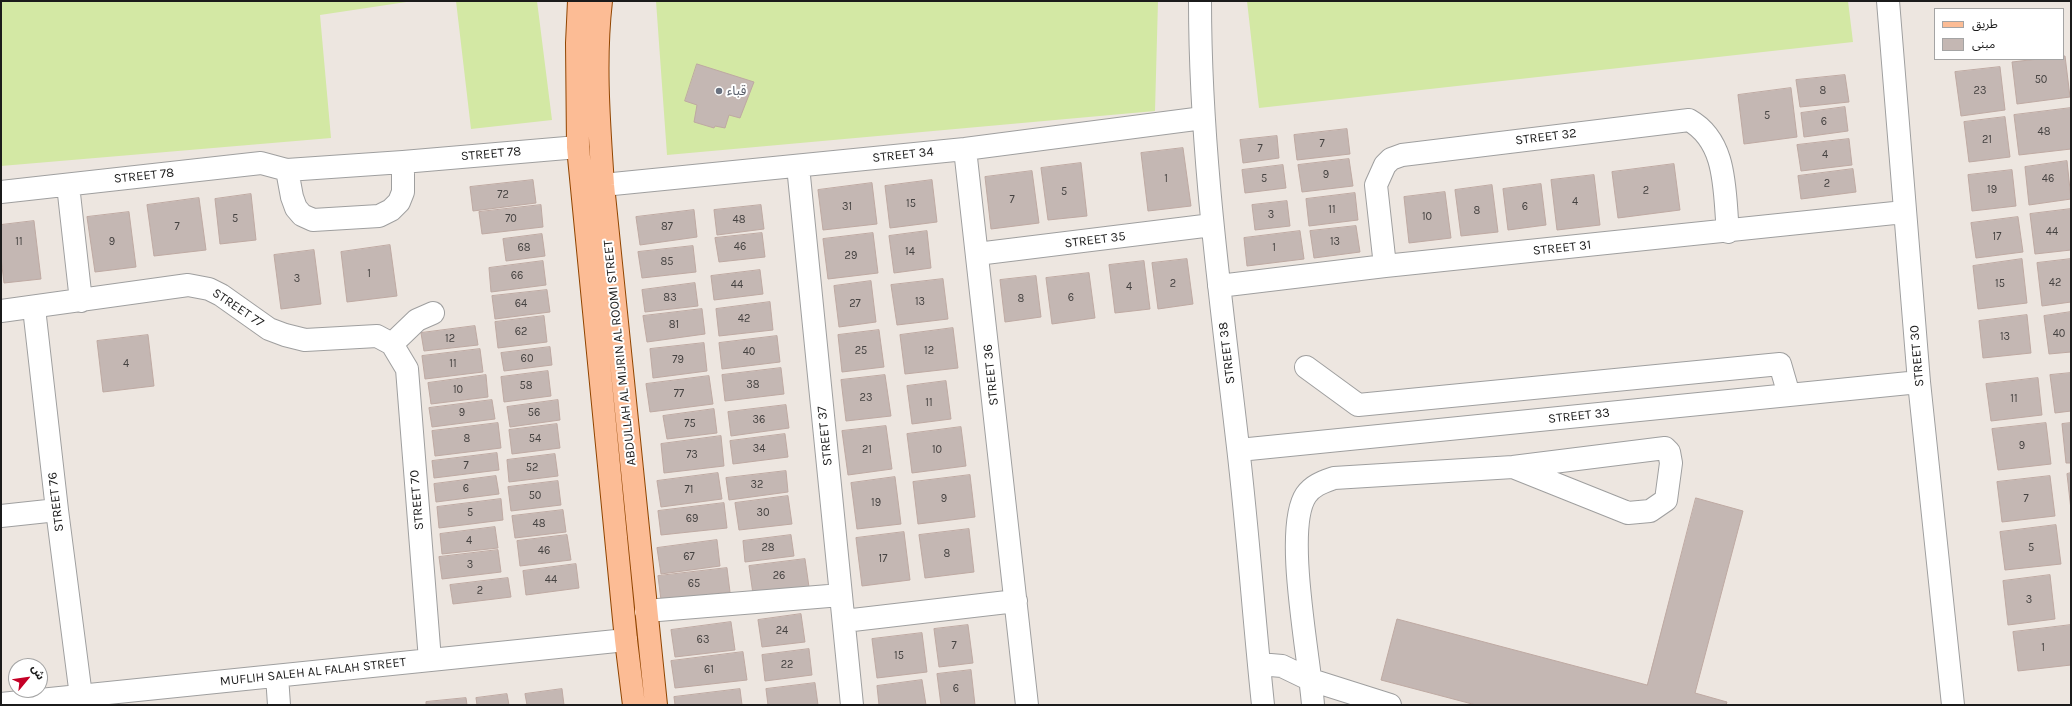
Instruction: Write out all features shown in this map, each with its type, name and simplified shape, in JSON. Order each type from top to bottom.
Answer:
[{"type":"main road","name":"ABDULLAH AL MIJRIN AL ROOMI STREET","points":[[579,1],[577,43],[578,147],[626,640],[634,705]]},
{"type":"main road","name":"ABDULLAH AL MIJRIN AL ROOMI STREET","points":[[601,1],[598,42],[599,119],[603,185],[656,705]]},
{"type":"street","name":"STREET 38","points":[[1200,1],[1203,118],[1212,225],[1239,450],[1263,705]]},
{"type":"street","name":"STREET 30","points":[[1888,3],[1919,382],[1953,705]]},
{"type":"street","name":"STREET 34","points":[[603,185],[965,149],[1203,118]]},
{"type":"street","name":"STREET 32","points":[[1384,266],[1376,185],[1385,165],[1391,159],[1402,155],[1689,120],[1700,126],[1708,135],[1721,159],[1728,232]]},
{"type":"street","name":"STREET 78","points":[[1,192],[261,163],[287,170],[578,147]]},
{"type":"street","name":"STREET 36","points":[[965,149],[1027,705]]},
{"type":"street","points":[[287,170],[292,197],[296,208],[302,215],[313,220],[379,216],[400,202],[403,192],[403,162]]},
{"type":"street","name":"STREET 37","points":[[798,166],[852,705]]},
{"type":"street","points":[[68,185],[81,301]]},
{"type":"street","name":"STREET 31","points":[[1219,286],[1384,266],[1728,232],[1904,212]]},
{"type":"street","name":"STREET 35","points":[[977,254],[1212,225]]},
{"type":"street","name":"STREET 77","points":[[1,311],[34,308],[188,286],[209,289],[221,295],[269,329],[285,335],[305,340],[377,336],[392,344]]},
{"type":"street","name":"STREET 76","points":[[34,308],[57,510],[81,696]]},
{"type":"street","points":[[392,344],[417,320],[433,313]]},
{"type":"street","name":"STREET 70","points":[[392,344],[407,369],[430,660]]},
{"type":"street","points":[[1306,367],[1358,406],[1780,364],[1789,395]]},
{"type":"street","name":"STREET 33","points":[[1239,450],[1919,382]]},
{"type":"street","points":[[1313,705],[1297,566],[1298,515],[1306,495],[1316,484],[1334,478],[1513,466],[1665,448],[1669,452],[1671,463],[1666,500],[1650,511],[1628,513],[1513,466]]},
{"type":"street","points":[[1,516],[57,510]]},
{"type":"street","points":[[646,612],[841,595]]},
{"type":"street","points":[[844,621],[1016,601]]},
{"type":"street","name":"MUFLIH SALEH AL FALAH STREET","points":[[1,704],[626,640]]},
{"type":"street","points":[[1259,664],[1282,666],[1311,680],[1390,705]]},
{"type":"street","points":[[276,676],[279,705]]},
{"type":"green space","points":[[1,1],[413,1],[320,15],[331,138],[1,166]]},
{"type":"green space","points":[[456,1],[537,1],[552,120],[471,129]]},
{"type":"green space","points":[[656,1],[1158,1],[1155,111],[667,155]]},
{"type":"green space","points":[[1247,1],[1848,1],[1853,42],[1259,108]]},
{"type":"building","points":[[2065,56],[2070,97],[2017,104],[2012,62],[2029,60],[2064,60]]},
{"type":"building","name":"قباء","points":[[697,64],[754,82],[740,118],[729,115],[725,128],[715,126],[714,128],[694,122],[697,105],[685,101]]},
{"type":"building","points":[[2000,67],[2005,110],[1961,116],[1955,72]]},
{"type":"building","points":[[1845,75],[1849,102],[1800,107],[1796,80]]},
{"type":"building","points":[[1791,88],[1797,137],[1744,144],[1738,95]]},
{"type":"building","points":[[1845,107],[1848,131],[1804,137],[1801,113]]},
{"type":"building","points":[[2071,108],[2071,149],[2019,155],[2014,115]]},
{"type":"building","points":[[2005,117],[2010,157],[1969,162],[1964,122]]},
{"type":"building","points":[[1347,129],[1350,154],[1297,160],[1294,135]]},
{"type":"building","points":[[1277,136],[1279,158],[1243,163],[1240,140]]},
{"type":"building","points":[[1849,139],[1852,165],[1801,171],[1797,145]]},
{"type":"building","points":[[1183,148],[1191,206],[1148,211],[1141,153]]},
{"type":"building","points":[[1349,159],[1353,186],[1302,192],[1298,165]]},
{"type":"building","points":[[2067,161],[2071,199],[2029,205],[2025,167]]},
{"type":"building","points":[[1081,163],[1087,216],[1048,220],[1041,168]]},
{"type":"building","points":[[1674,164],[1680,210],[1618,218],[1612,172]]},
{"type":"building","points":[[1283,165],[1286,188],[1245,193],[1242,170]]},
{"type":"building","points":[[1853,169],[1856,192],[1801,199],[1798,176]]},
{"type":"building","points":[[2012,170],[2016,206],[1972,211],[1968,175]]},
{"type":"building","points":[[1032,171],[1039,223],[991,229],[985,177]]},
{"type":"building","points":[[1594,175],[1600,225],[1557,230],[1551,180]]},
{"type":"building","points":[[533,180],[536,203],[473,211],[470,187]]},
{"type":"building","points":[[932,180],[937,222],[890,228],[885,186]]},
{"type":"building","points":[[872,183],[877,224],[823,230],[818,190]]},
{"type":"building","points":[[1541,184],[1546,225],[1508,230],[1503,189]]},
{"type":"building","points":[[1492,185],[1498,232],[1461,236],[1455,190]]},
{"type":"building","points":[[1445,192],[1451,238],[1409,243],[1404,197]]},
{"type":"building","points":[[1355,193],[1358,220],[1309,226],[1306,199]]},
{"type":"building","points":[[251,194],[256,240],[220,244],[215,199]]},
{"type":"building","points":[[199,198],[206,250],[154,256],[147,205]]},
{"type":"building","points":[[1287,201],[1290,226],[1255,230],[1252,205]]},
{"type":"building","points":[[541,205],[543,227],[482,234],[479,212]]},
{"type":"building","points":[[761,205],[764,229],[717,235],[714,210]]},
{"type":"building","points":[[2071,209],[2071,250],[2035,254],[2030,214]]},
{"type":"building","points":[[694,210],[697,237],[640,245],[636,217]]},
{"type":"building","points":[[129,212],[136,267],[95,272],[87,217]]},
{"type":"building","points":[[2018,217],[2023,252],[1976,258],[1971,223]]},
{"type":"building","points":[[34,221],[41,279],[4,283],[1,258],[1,225]]},
{"type":"building","points":[[1356,226],[1360,252],[1314,258],[1310,231]]},
{"type":"building","points":[[927,231],[931,268],[894,273],[889,236]]},
{"type":"building","points":[[1300,231],[1304,259],[1247,266],[1244,238]]},
{"type":"building","points":[[762,233],[765,257],[719,262],[715,238]]},
{"type":"building","points":[[873,233],[878,273],[828,279],[823,239]]},
{"type":"building","points":[[542,234],[545,256],[506,261],[503,239]]},
{"type":"building","points":[[390,245],[397,296],[347,302],[341,252]]},
{"type":"building","points":[[693,246],[696,272],[642,278],[638,252]]},
{"type":"building","points":[[314,250],[321,304],[281,309],[274,255]]},
{"type":"building","points":[[1187,259],[1193,304],[1158,309],[1152,263]]},
{"type":"building","points":[[2022,259],[2027,303],[1978,309],[1973,266]]},
{"type":"building","points":[[2071,259],[2071,302],[2042,306],[2037,263]]},
{"type":"building","points":[[543,261],[546,285],[491,292],[489,268]]},
{"type":"building","points":[[1144,261],[1150,309],[1115,313],[1109,265]]},
{"type":"building","points":[[760,270],[763,294],[714,300],[711,276]]},
{"type":"building","points":[[1089,273],[1095,318],[1052,324],[1046,278]]},
{"type":"building","points":[[1036,276],[1041,317],[1005,322],[1000,280]]},
{"type":"building","points":[[943,279],[948,319],[897,325],[891,285]]},
{"type":"building","points":[[871,281],[876,322],[839,327],[834,286]]},
{"type":"building","points":[[695,283],[698,306],[645,312],[642,290]]},
{"type":"building","points":[[547,290],[550,312],[495,319],[492,296]]},
{"type":"building","points":[[770,302],[773,330],[719,336],[716,309]]},
{"type":"building","points":[[702,309],[705,334],[647,342],[643,316]]},
{"type":"building","points":[[2071,312],[2071,352],[2049,354],[2044,316]]},
{"type":"building","points":[[2027,315],[2031,353],[1983,358],[1979,321]]},
{"type":"building","points":[[544,316],[547,342],[498,348],[495,322]]},
{"type":"building","points":[[475,326],[478,345],[424,351],[421,333]]},
{"type":"building","points":[[953,328],[958,368],[905,374],[900,335]]},
{"type":"building","points":[[879,330],[884,367],[842,372],[838,335]]},
{"type":"building","points":[[148,335],[154,386],[103,392],[97,341]]},
{"type":"building","points":[[777,336],[780,362],[722,369],[719,343]]},
{"type":"building","points":[[704,343],[707,371],[653,378],[650,349]]},
{"type":"building","points":[[550,347],[552,365],[504,371],[501,353]]},
{"type":"building","points":[[480,349],[483,372],[425,379],[422,356]]},
{"type":"building","points":[[781,368],[784,394],[725,401],[722,375]]},
{"type":"building","points":[[548,371],[551,396],[504,402],[501,377]]},
{"type":"building","points":[[2071,373],[2071,411],[2055,413],[2050,375]]},
{"type":"building","points":[[486,375],[488,397],[431,404],[428,383]]},
{"type":"building","points":[[885,375],[891,416],[846,421],[841,380]]},
{"type":"building","points":[[709,376],[713,404],[650,412],[646,384]]},
{"type":"building","points":[[2038,378],[2042,415],[1991,421],[1986,384]]},
{"type":"building","points":[[946,381],[951,419],[912,424],[907,386]]},
{"type":"building","points":[[492,400],[495,419],[432,427],[429,408]]},
{"type":"building","points":[[558,400],[560,420],[510,427],[507,407]]},
{"type":"building","points":[[786,405],[789,428],[731,436],[728,412]]},
{"type":"building","points":[[714,409],[717,433],[667,439],[663,416]]},
{"type":"building","points":[[498,423],[501,448],[435,456],[432,431]]},
{"type":"building","points":[[2046,423],[2051,464],[1998,470],[1992,429]]},
{"type":"building","points":[[2071,423],[2071,463],[2066,463],[2062,424]]},
{"type":"building","points":[[557,424],[560,448],[512,454],[509,430]]},
{"type":"building","points":[[886,426],[892,469],[848,475],[842,431]]},
{"type":"building","points":[[961,427],[966,466],[912,473],[907,434]]},
{"type":"building","points":[[785,434],[788,457],[733,464],[730,441]]},
{"type":"building","points":[[721,436],[724,466],[664,473],[661,444]]},
{"type":"building","points":[[497,453],[499,470],[434,478],[432,461]]},
{"type":"building","points":[[555,454],[558,476],[509,482],[507,460]]},
{"type":"building","points":[[786,471],[788,492],[729,500],[726,478]]},
{"type":"building","points":[[718,473],[722,499],[661,507],[657,481]]},
{"type":"building","points":[[2071,473],[2071,510],[2067,474]]},
{"type":"building","points":[[970,475],[975,517],[918,524],[913,482]]},
{"type":"building","points":[[496,476],[499,494],[436,502],[434,484]]},
{"type":"building","points":[[2050,476],[2055,516],[2002,522],[1997,482]]},
{"type":"building","points":[[895,477],[901,524],[857,529],[851,483]]},
{"type":"building","points":[[558,481],[561,505],[511,511],[508,487]]},
{"type":"building","points":[[788,496],[792,524],[739,530],[735,503]]},
{"type":"building","points":[[1696,498],[1743,511],[1695,693],[1727,702],[1726,705],[1476,705],[1381,680],[1397,619],[1647,685]]},
{"type":"building","points":[[501,499],[503,520],[439,528],[437,507]]},
{"type":"building","points":[[724,503],[727,528],[661,535],[658,511]]},
{"type":"building","points":[[563,510],[566,532],[515,538],[512,516]]},
{"type":"building","points":[[2056,525],[2061,564],[2005,570],[2000,532]]},
{"type":"building","points":[[495,527],[498,548],[442,554],[440,534]]},
{"type":"building","points":[[969,529],[974,572],[925,578],[919,535]]},
{"type":"building","points":[[904,532],[910,580],[862,586],[856,538]]},
{"type":"building","points":[[567,535],[571,560],[520,566],[517,541]]},
{"type":"building","points":[[791,535],[794,556],[745,562],[743,541]]},
{"type":"building","points":[[717,540],[720,566],[661,574],[657,548]]},
{"type":"building","points":[[498,550],[501,572],[442,579],[439,557]]},
{"type":"building","points":[[805,559],[809,587],[753,594],[749,566]]},
{"type":"building","points":[[576,564],[579,588],[526,595],[523,571]]},
{"type":"building","points":[[727,568],[730,592],[661,600],[658,576]]},
{"type":"building","points":[[2050,575],[2055,619],[2008,625],[2003,581]]},
{"type":"building","points":[[508,578],[511,597],[453,604],[450,585]]},
{"type":"building","points":[[801,614],[805,642],[762,647],[758,620]]},
{"type":"building","points":[[731,622],[735,650],[675,657],[671,630]]},
{"type":"building","points":[[968,625],[973,663],[939,667],[934,629]]},
{"type":"building","points":[[2071,625],[2071,665],[2018,671],[2013,632]]},
{"type":"building","points":[[922,633],[927,672],[877,678],[872,639]]},
{"type":"building","points":[[809,649],[812,675],[765,681],[762,655]]},
{"type":"building","points":[[743,652],[747,680],[675,688],[671,661]]},
{"type":"building","points":[[971,670],[975,705],[941,705],[937,674]]},
{"type":"building","points":[[922,680],[926,705],[879,705],[877,686]]},
{"type":"building","points":[[815,683],[818,705],[768,705],[766,689]]},
{"type":"building","points":[[562,689],[564,705],[527,705],[525,694]]},
{"type":"building","points":[[740,689],[742,705],[675,705],[674,697]]},
{"type":"building","points":[[507,694],[509,705],[477,705],[476,698]]},
{"type":"building","points":[[466,698],[467,705],[426,705],[426,702]]},
{"type":"place","name":"قباء","points":[[719,91]]}]
